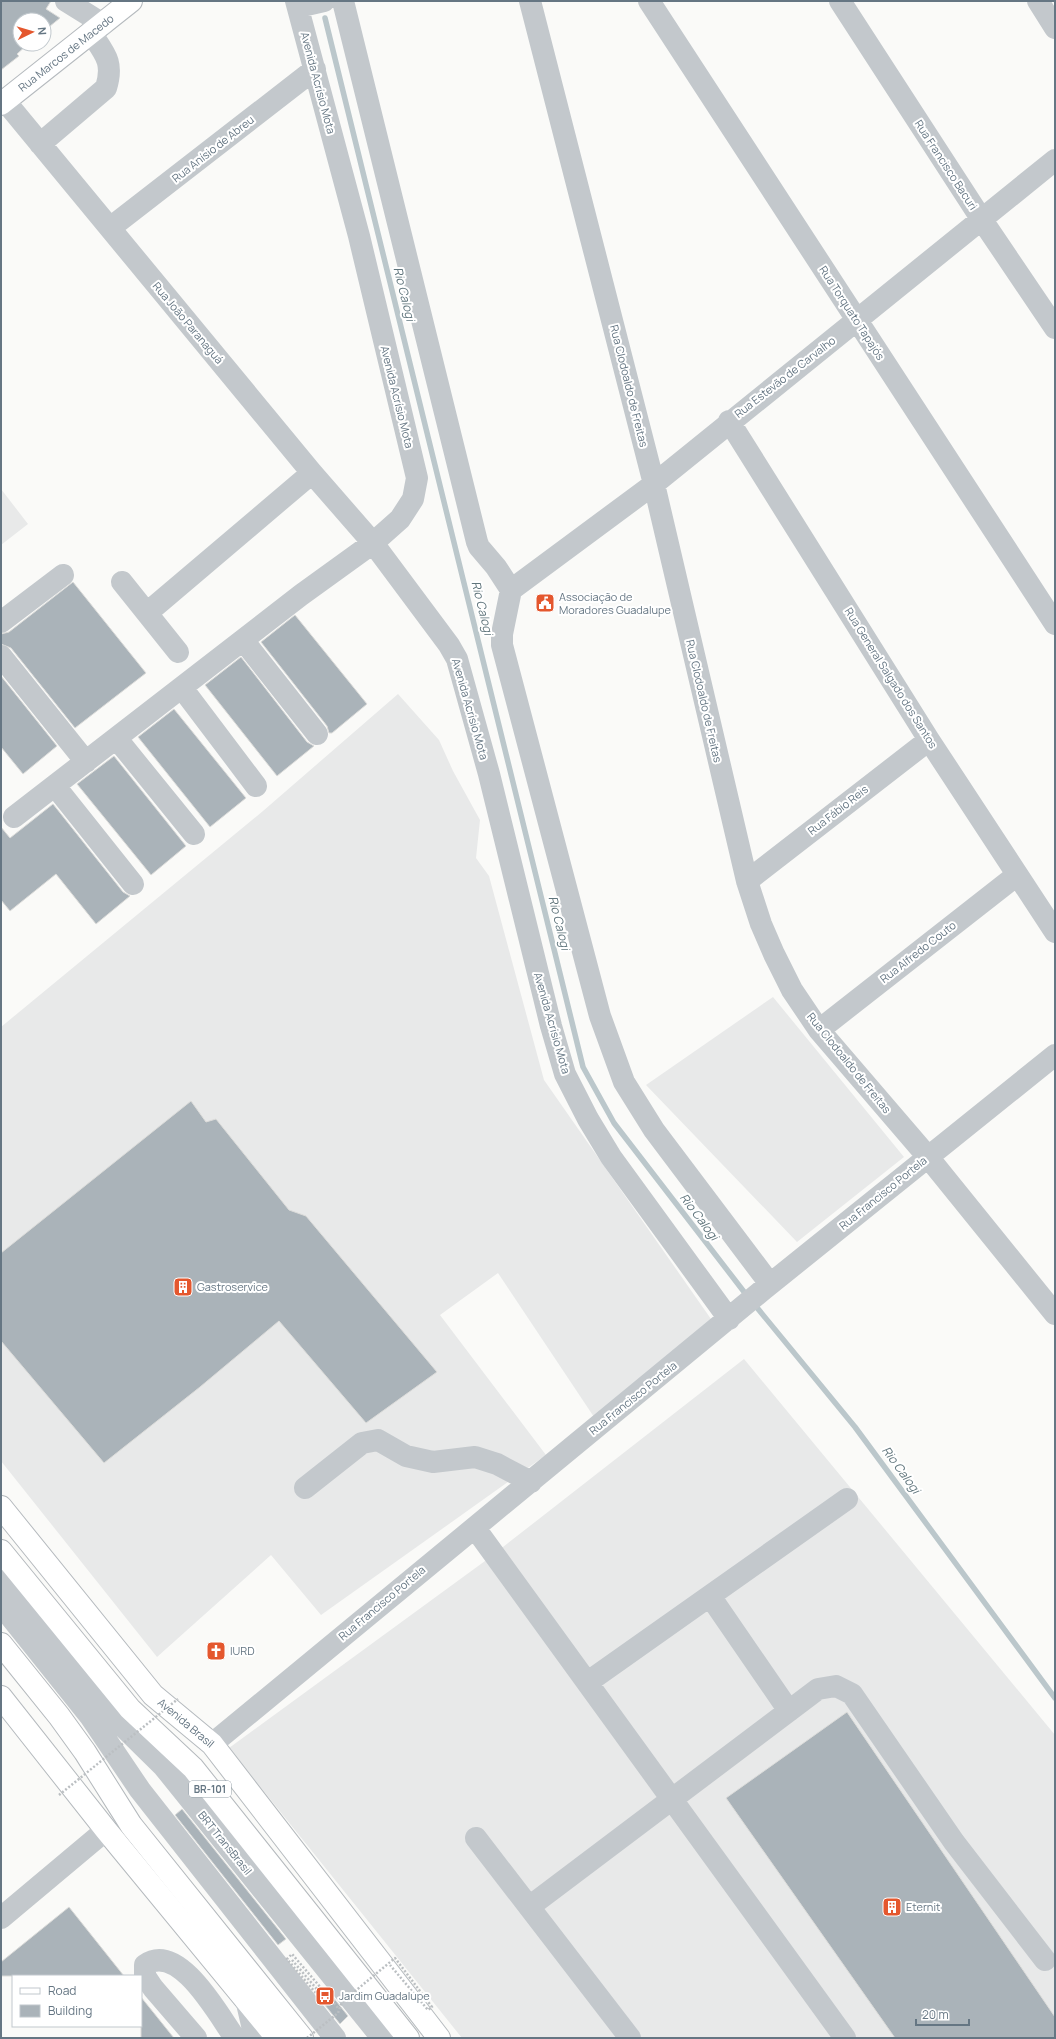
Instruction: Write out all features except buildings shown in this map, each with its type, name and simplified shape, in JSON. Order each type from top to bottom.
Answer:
[{"type":"main road","name":"Rua Marcos de Macedo","points":[[3,103],[131,1]]},
{"type":"main road","name":"Avenida Brasil","points":[[1,1507],[153,1695],[212,1744],[439,2038]]},
{"type":"main road","name":"BR-101","points":[[1,1551],[130,1709],[193,1768],[408,2038]]},
{"type":"main road","points":[[1,1644],[59,1716],[131,1825],[302,2038]]},
{"type":"main road","points":[[1,1697],[106,1830],[277,2038]]},
{"type":"street","points":[[40,144],[106,88],[109,78],[109,61],[97,28],[66,1]]},
{"type":"street","points":[[297,4],[324,1]]},
{"type":"street","points":[[343,1],[477,542],[479,547],[496,567],[511,590],[502,634],[502,645],[600,1016],[624,1082],[654,1130],[767,1287]]},
{"type":"street","name":"Rua Clodoaldo de Freitas","points":[[530,1],[654,484],[746,881],[761,924],[792,990],[819,1030],[928,1157],[1055,1314]]},
{"type":"street","name":"Rua Torquato Tapajós","points":[[649,1],[1055,624]]},
{"type":"street","name":"Rua Francisco Bacuri","points":[[840,1],[982,220],[1055,328]]},
{"type":"street","points":[[1038,1],[1055,28]]},
{"type":"street","name":"Avenida Acrísio Mota","points":[[297,4],[359,236],[417,478],[413,499],[400,519],[373,543],[449,645],[457,659],[489,774],[551,1026],[565,1074],[588,1119],[611,1157],[732,1316]]},
{"type":"street","name":"Rua Anísio de Abreu","points":[[110,228],[315,69]]},
{"type":"street","name":"Rua João Paranaguá","points":[[3,103],[40,144],[312,473],[373,543]]},
{"type":"street","name":"Rua Estevão de Carvalho","points":[[511,590],[654,484],[729,421],[857,321],[1055,160]]},
{"type":"street","name":"Rua General Salgado dos Santos","points":[[729,421],[929,740],[1055,932]]},
{"type":"street","points":[[147,613],[312,473]]},
{"type":"street","points":[[14,817],[117,739],[301,595],[373,543]]},
{"type":"street","points":[[1,622],[63,575]]},
{"type":"street","points":[[122,582],[178,652]]},
{"type":"street","points":[[243,640],[317,734]]},
{"type":"street","points":[[1,656],[86,762]]},
{"type":"street","points":[[182,688],[256,786]]},
{"type":"street","points":[[117,739],[194,834]]},
{"type":"street","name":"Rua Fábio Reis","points":[[746,881],[929,740]]},
{"type":"street","points":[[55,786],[133,884]]},
{"type":"street","name":"Rua Alfredo Couto","points":[[819,1030],[1018,875]]},
{"type":"street","name":"Rua Francisco Portela","points":[[212,1744],[767,1287],[1055,1055]]},
{"type":"street","points":[[306,1488],[362,1443],[378,1440],[406,1456],[433,1462],[475,1457],[497,1464],[530,1482]]},
{"type":"street","points":[[588,1682],[847,1499]]},
{"type":"street","points":[[475,1528],[845,2038]]},
{"type":"street","name":"BRT TransBrasil","points":[[1,1579],[99,1703],[164,1767],[382,2038]]},
{"type":"street","points":[[710,1596],[789,1711]]},
{"type":"street","points":[[1,1605],[90,1716],[140,1790],[335,2038]]},
{"type":"street","points":[[529,1907],[818,1690],[828,1686],[836,1686],[852,1694],[954,1842],[1045,1960]]},
{"type":"street","points":[[1,1918],[106,1830]]},
{"type":"street","points":[[476,1838],[630,2038]]},
{"type":"street","points":[[196,2038],[153,1988],[145,1976],[146,1964],[151,1961],[161,1959],[171,1961],[182,1968],[196,1983],[235,2038]]},
{"type":"street","points":[[246,1999],[255,2038]]},
{"type":"path","points":[[59,1795],[178,1699]]},
{"type":"path","points":[[292,1960],[327,2001],[325,2004],[287,1959],[292,1954],[339,2010]]},
{"type":"path","points":[[307,2038],[338,2014],[342,2002],[395,1958],[432,2007],[428,2010],[390,1965]]},
{"type":"shaded area","points":[[1,489],[28,524],[1,545]]},
{"type":"shaded area","points":[[398,694],[439,740],[453,771],[480,820],[476,858],[489,876],[544,1080],[711,1319],[594,1417],[498,1273],[440,1315],[546,1455],[321,1615],[271,1555],[157,1657],[1,1461],[1,1027],[263,811]]},
{"type":"shaded area","points":[[773,997],[904,1157],[797,1242],[646,1085]]},
{"type":"shaded area","points":[[744,1359],[1055,1735],[1055,2038],[462,2038],[229,1748],[485,1561]]},
{"type":"waterway","name":"Rio Calogi","points":[[325,18],[583,1067],[614,1123],[748,1297]]},
{"type":"waterway","name":"Rio Calogi","points":[[754,1304],[855,1427],[1055,1698]]},
{"type":"place","name":"Associação de Moradores Guadalupe","points":[[545,603]]},
{"type":"place","name":"Gastroservice","points":[[183,1287]]},
{"type":"place","name":"IURD","points":[[216,1651]]},
{"type":"place","name":"Eternit","points":[[892,1907]]},
{"type":"place","name":"Jardim Guadalupe","points":[[325,1996]]}]
